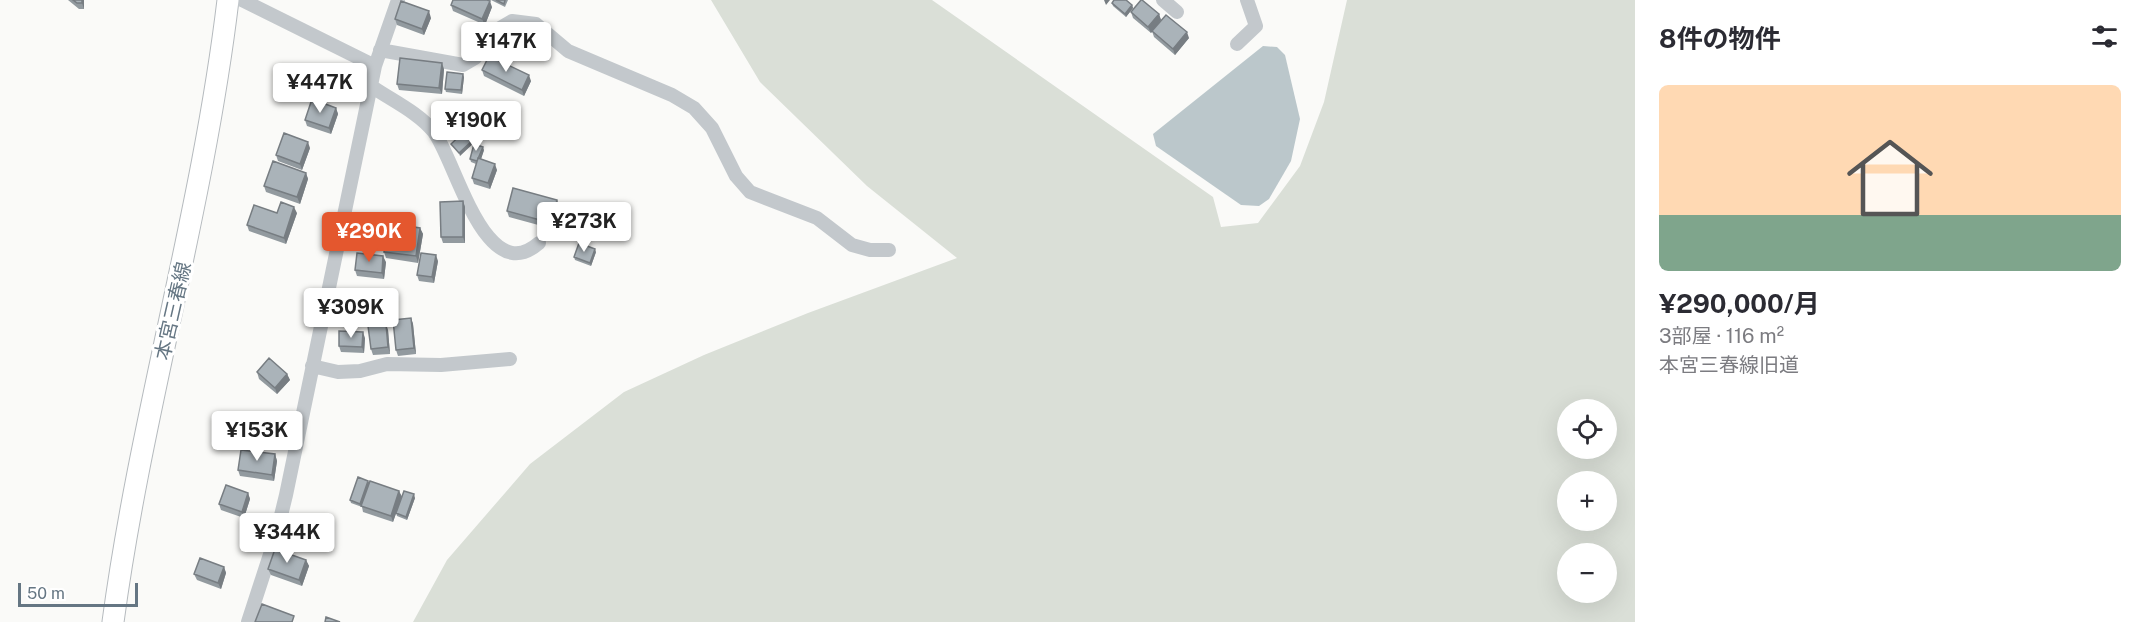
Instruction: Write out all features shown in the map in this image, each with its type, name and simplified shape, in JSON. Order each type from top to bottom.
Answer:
[{"type":"main road","name":"本宮三春線","points":[[113,622],[136,486],[204,161],[228,0]]},
{"type":"street","points":[[242,0],[375,66]]},
{"type":"street","points":[[248,622],[279,526],[375,66],[398,0]]},
{"type":"street","points":[[1162,0],[1177,12]]},
{"type":"street","points":[[1237,44],[1256,26],[1247,0]]},
{"type":"street","points":[[380,50],[463,64],[475,58],[500,28],[512,21],[537,24],[568,51],[672,94],[694,108],[712,128],[736,176],[750,192],[817,218],[852,245],[870,250],[889,250]]},
{"type":"street","points":[[371,86],[410,112],[436,134],[481,227],[496,246],[511,254],[522,254],[539,243]]},
{"type":"street","points":[[312,366],[338,372],[360,371],[387,364],[441,365],[510,359]]},
{"type":"shaded area","points":[[711,0],[932,0],[1213,197],[1221,227],[1258,223],[1300,166],[1324,102],[1347,0],[1635,0],[1635,622],[413,622],[447,560],[530,464],[624,392],[704,355],[808,313],[957,258],[867,186],[760,82]]},
{"type":"shaded area","points":[[1263,46],[1277,47],[1285,55],[1300,119],[1291,161],[1269,199],[1259,206],[1241,205],[1156,146],[1153,134]]},
{"type":"building","points":[[453,0],[490,1],[482,19],[451,5]]},
{"type":"building","points":[[1114,0],[1126,0],[1132,5],[1125,14],[1112,3]]},
{"type":"building","points":[[1141,0],[1159,14],[1148,27],[1131,12]]},
{"type":"building","points":[[401,1],[429,11],[422,29],[395,19]]},
{"type":"building","points":[[1166,15],[1187,32],[1173,49],[1152,31]]},
{"type":"building","points":[[489,56],[529,75],[522,90],[482,70]]},
{"type":"building","points":[[400,58],[442,63],[439,88],[397,84]]},
{"type":"building","points":[[447,72],[463,74],[461,90],[445,89]]},
{"type":"building","points":[[312,99],[336,108],[329,128],[305,120]]},
{"type":"building","points":[[440,109],[449,117],[442,126],[432,118]]},
{"type":"building","points":[[466,130],[474,139],[459,153],[451,144]]},
{"type":"building","points":[[284,133],[308,142],[300,164],[276,155]]},
{"type":"building","points":[[474,144],[483,147],[477,161],[470,159]]},
{"type":"building","points":[[478,158],[495,164],[488,183],[472,178]]},
{"type":"building","points":[[273,161],[306,173],[297,197],[264,186]]},
{"type":"building","points":[[513,188],[557,200],[551,223],[507,211]]},
{"type":"building","points":[[463,201],[463,237],[441,237],[440,202]]},
{"type":"building","points":[[281,202],[294,207],[284,238],[247,225],[254,205],[277,213]]},
{"type":"building","points":[[388,223],[420,228],[416,256],[384,252]]},
{"type":"building","points":[[579,243],[595,249],[590,263],[574,257]]},
{"type":"building","points":[[357,253],[383,256],[382,273],[355,270]]},
{"type":"building","points":[[421,253],[436,255],[432,277],[417,275]]},
{"type":"building","points":[[411,318],[414,348],[396,350],[393,320]]},
{"type":"building","points":[[386,324],[388,347],[371,349],[368,326]]},
{"type":"building","points":[[339,331],[363,332],[362,347],[339,346]]},
{"type":"building","points":[[269,358],[287,374],[275,388],[257,372]]},
{"type":"building","points":[[241,450],[275,454],[272,475],[238,470]]},
{"type":"building","points":[[358,477],[368,481],[360,504],[350,500]]},
{"type":"building","points":[[370,481],[399,491],[391,516],[361,506]]},
{"type":"building","points":[[226,485],[248,493],[242,512],[219,504]]},
{"type":"building","points":[[404,491],[414,494],[406,517],[396,513]]},
{"type":"building","points":[[275,549],[306,560],[299,580],[268,569]]},
{"type":"building","points":[[200,558],[224,567],[218,583],[194,574]]},
{"type":"building","points":[[262,604],[294,616],[292,622],[255,622]]},
{"type":"building","points":[[326,617],[340,622],[325,622]]}]
